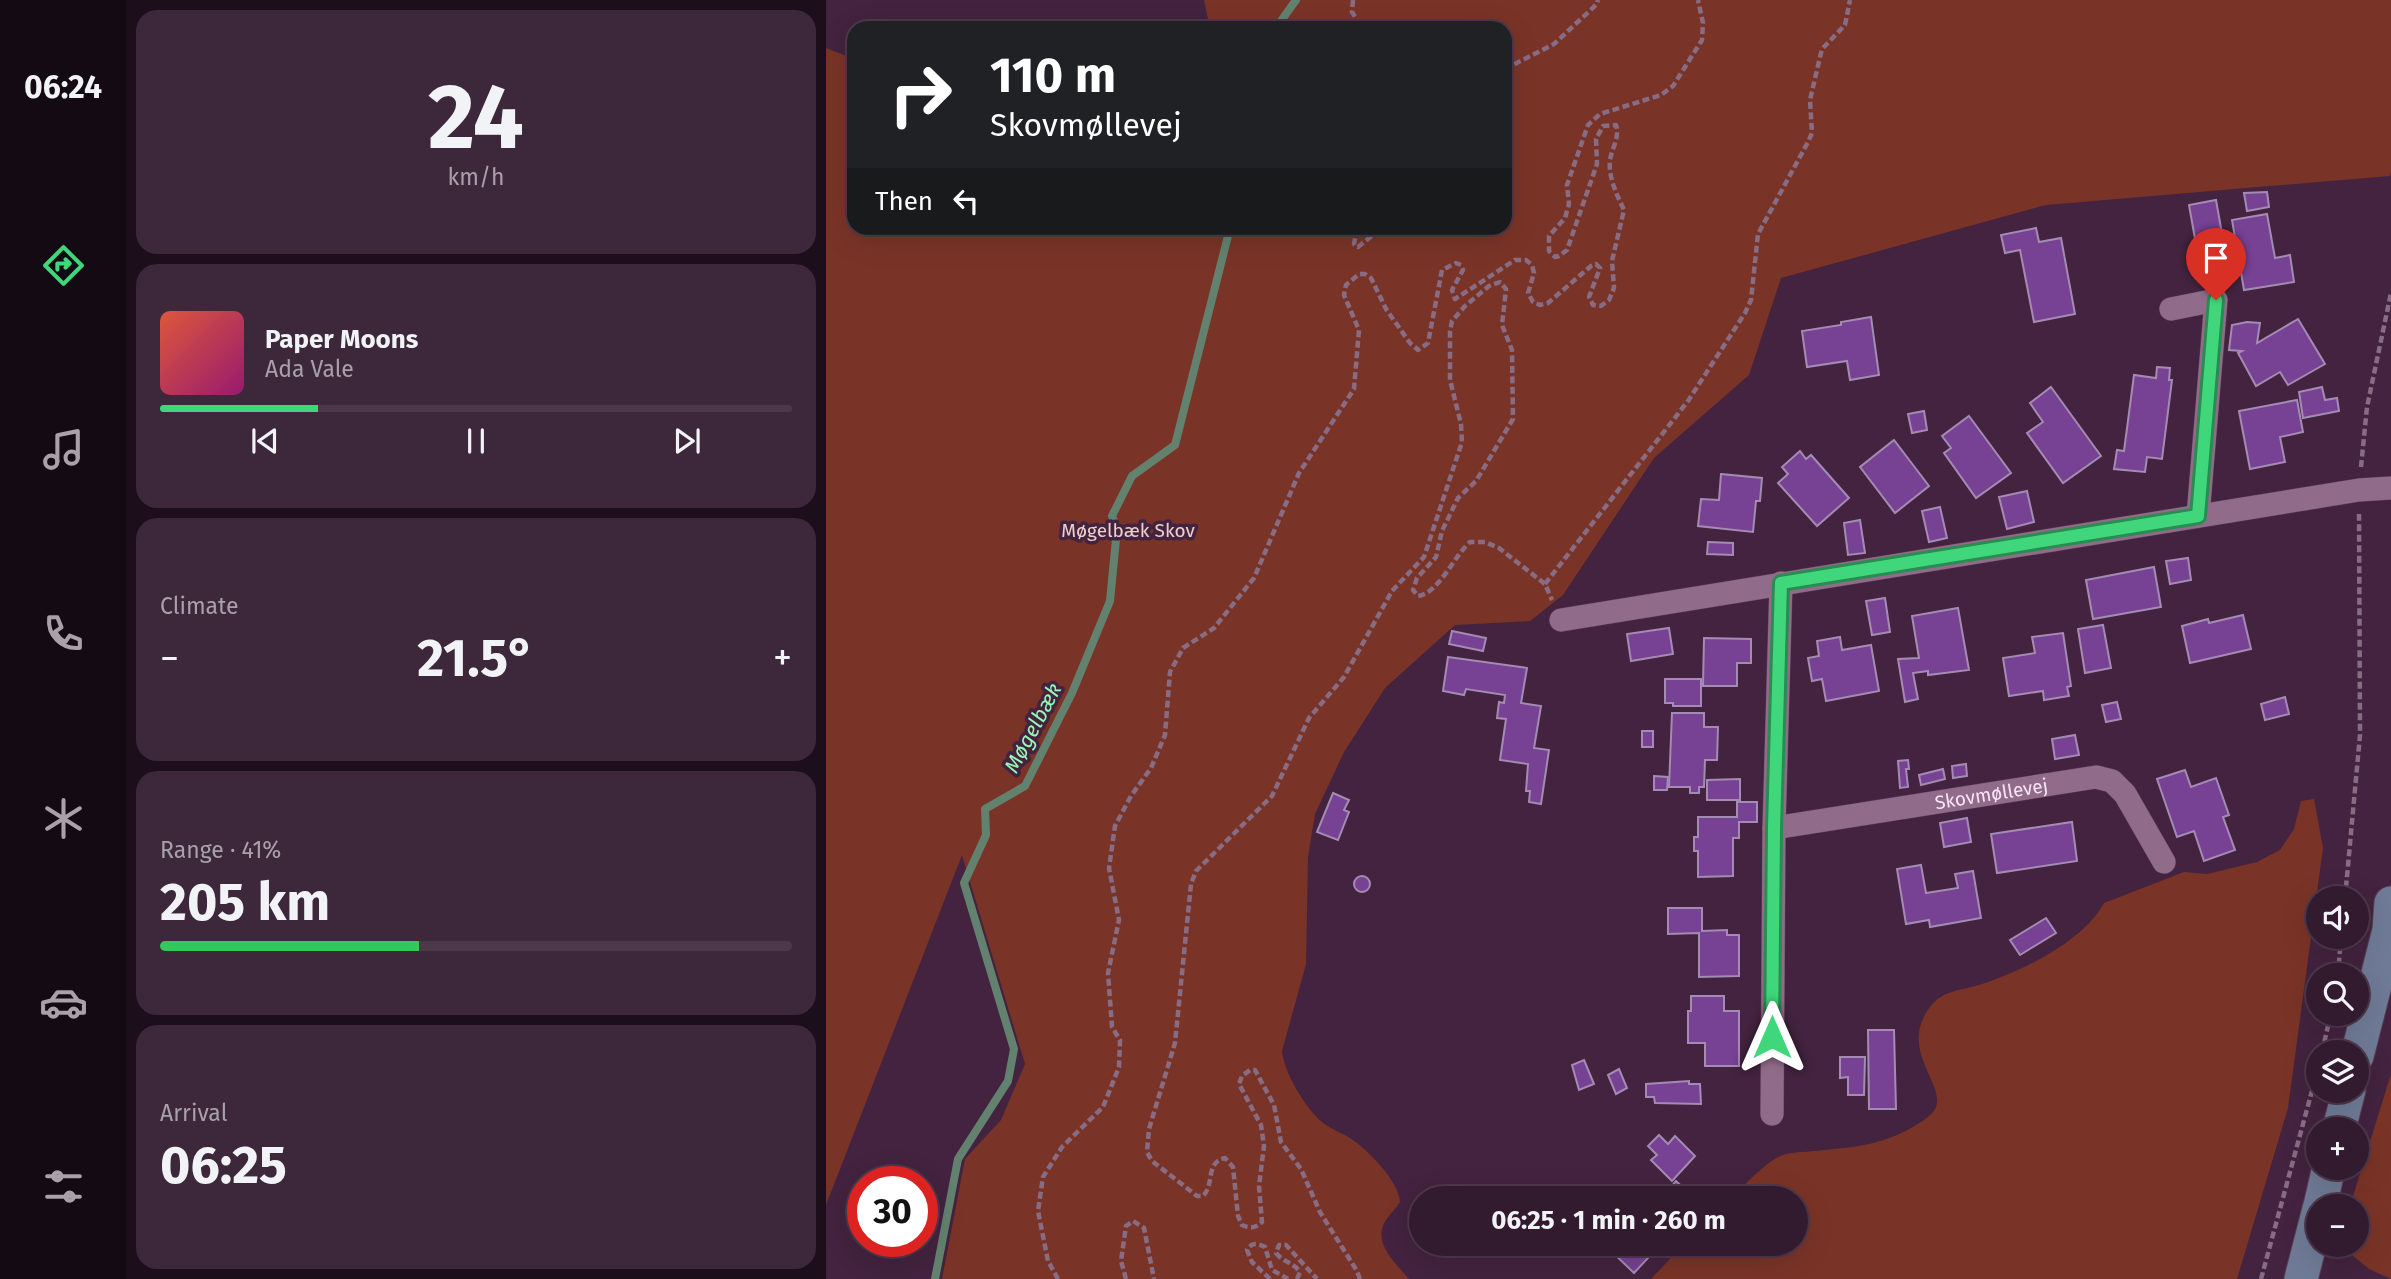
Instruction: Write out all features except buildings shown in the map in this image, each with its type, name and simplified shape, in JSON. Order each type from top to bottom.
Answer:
[{"type":"main road","points":[[2361,1040],[2389,930],[2391,903]]},
{"type":"main road","points":[[2301,1279],[2307,1257]]},
{"type":"street","points":[[2171,309],[2216,300],[2198,516]]},
{"type":"street","points":[[1561,620],[2358,490],[2391,488]]},
{"type":"street","points":[[1772,1115],[1774,828],[1781,583]]},
{"type":"street","name":"Skovmøllevej","points":[[1774,828],[2096,777],[2112,781],[2125,794],[2164,862]]},
{"type":"path","points":[[1353,0],[1352,12],[1358,21]]},
{"type":"path","points":[[1512,65],[1554,44],[1598,0]]},
{"type":"path","points":[[1058,1279],[1048,1261],[1038,1211],[1043,1177],[1062,1147],[1103,1107],[1119,1067],[1120,1040],[1112,1027],[1108,973],[1119,920],[1109,868],[1115,826],[1131,796],[1151,768],[1165,735],[1170,672],[1183,648],[1214,628],[1254,578],[1299,473],[1354,388],[1359,330],[1344,295],[1346,285],[1359,274],[1371,278],[1386,309],[1418,350],[1428,343],[1442,270],[1456,263],[1461,265],[1463,270],[1452,290],[1455,299],[1515,260],[1526,260],[1532,265],[1534,273],[1528,293],[1533,302],[1540,305],[1548,303],[1596,264],[1600,268],[1589,297],[1593,305],[1601,306],[1609,300],[1614,288],[1612,261],[1624,210],[1614,191],[1610,162],[1618,131],[1616,125],[1603,127],[1596,139],[1597,164],[1567,250],[1555,257],[1549,251],[1549,236],[1565,218],[1569,204],[1567,185],[1588,125],[1600,114],[1661,95],[1673,86],[1702,40],[1703,23],[1698,0]]},
{"type":"path","points":[[1360,1279],[1320,1212],[1301,1169],[1281,1142],[1274,1105],[1255,1070],[1242,1076],[1239,1084],[1261,1125],[1264,1146],[1259,1186],[1262,1222],[1257,1227],[1242,1225],[1238,1216],[1233,1167],[1225,1158],[1219,1159],[1212,1166],[1207,1193],[1196,1196],[1152,1161],[1147,1152],[1149,1129],[1175,1043],[1191,884],[1196,871],[1272,796],[1309,718],[1344,677],[1392,591],[1424,557],[1431,543],[1462,442],[1461,424],[1450,380],[1452,321],[1489,286],[1500,282],[1506,289],[1502,325],[1512,350],[1513,419],[1476,481],[1458,498],[1441,531],[1436,556],[1417,578],[1413,590],[1418,596],[1423,596],[1435,587],[1459,552],[1474,541],[1499,548],[1545,584],[1688,401],[1745,313],[1751,300],[1758,234],[1812,133],[1810,100],[1822,49],[1847,21],[1850,0]]},
{"type":"path","points":[[1356,235],[1354,244],[1358,247],[1373,235]]},
{"type":"path","points":[[2346,886],[2360,735],[2358,490],[2367,407],[2391,293]]},
{"type":"path","points":[[2261,1279],[2309,1103]]},
{"type":"path","points":[[1126,1279],[1121,1261],[1126,1226],[1133,1221],[1144,1228],[1154,1279]]},
{"type":"path","points":[[1270,1279],[1252,1262],[1247,1250],[1255,1243],[1265,1247],[1272,1269],[1289,1279]]},
{"type":"path","points":[[1297,1279],[1300,1272],[1296,1266],[1286,1263],[1276,1253],[1279,1245],[1286,1245],[1317,1279]]},
{"type":"green space","name":"Møgelbæk Skov","points":[[1204,0],[2391,0],[2391,171],[2390,176],[2046,205],[1781,278],[1749,375],[1654,458],[1563,595],[1530,621],[1455,625],[1385,688],[1344,752],[1315,814],[1308,857],[1306,964],[1282,1051],[1296,1089],[1315,1116],[1365,1150],[1394,1185],[1400,1202],[1386,1220],[1381,1236],[1392,1260],[1409,1279],[942,1279],[965,1159],[1001,1120],[1025,1064],[962,855],[826,1205],[826,48],[847,56],[847,235],[1512,235],[1512,21],[1208,21]]},
{"type":"green space","points":[[2314,799],[2323,848],[2318,886],[2306,886],[2306,949],[2309,949],[2288,1108],[2237,1279],[1651,1279],[1673,1256],[1808,1256],[1808,1186],[1744,1186],[1763,1168],[1783,1155],[1883,1140],[1908,1130],[1930,1115],[1936,1107],[1937,1098],[1920,1051],[1919,1037],[1921,1022],[1935,1001],[1954,991],[1982,984],[2033,963],[2082,930],[2104,903],[2184,872],[2207,874],[2257,862],[2280,850],[2294,829],[2301,801]]},
{"type":"green space","points":[[2391,1074],[2391,1279],[2369,1269],[2355,1257],[2369,1257],[2369,1194],[2354,1194],[2358,1180],[2369,1180],[2369,1145]]},
{"type":"waterway","name":"Møgelbæk","points":[[1281,21],[1296,0]]},
{"type":"waterway","name":"Møgelbæk","points":[[935,1279],[958,1159],[1008,1081],[1014,1049],[964,883],[986,835],[985,809],[1025,786],[1072,693],[1110,601],[1117,529],[1112,516],[1132,476],[1175,445],[1228,235]]},
{"type":"route","points":[[1772,1037],[1774,828],[1781,583],[2198,516],[2216,300]]}]
